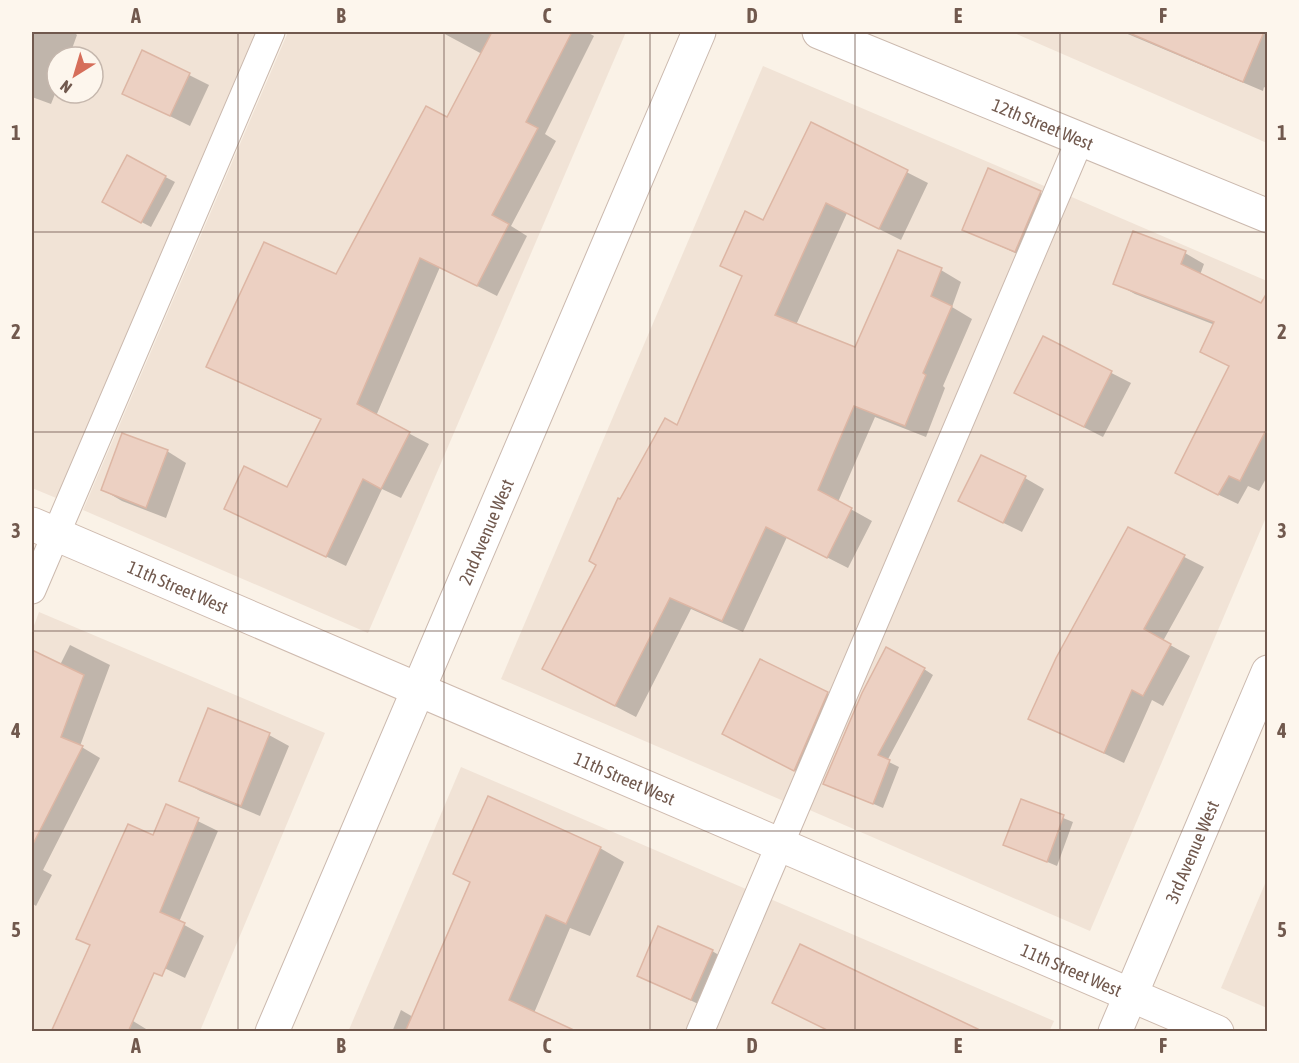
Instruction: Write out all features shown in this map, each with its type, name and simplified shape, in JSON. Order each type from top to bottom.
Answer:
[{"type":"street","name":"2nd Avenue West","points":[[272,1032],[699,32]]},
{"type":"street","name":"12th Street West","points":[[819,32],[1080,137],[1268,216]]},
{"type":"street","name":"11th Street West","points":[[43,529],[1217,1032]]},
{"type":"street","name":"3rd Avenue West","points":[[1114,1032],[1268,672]]},
{"type":"lane","points":[[32,590],[43,529],[272,32]]},
{"type":"lane","points":[[700,1032],[1080,137]]},
{"type":"shaded area","points":[[32,32],[261,32],[61,500],[32,488]]},
{"type":"shaded area","points":[[288,32],[626,32],[368,633],[83,510]]},
{"type":"shaded area","points":[[1012,32],[1267,32],[1267,143]]},
{"type":"shaded area","points":[[763,66],[1049,188],[786,802],[501,679]]},
{"type":"shaded area","points":[[1067,195],[1267,281],[1267,515],[1090,931],[805,808]]},
{"type":"shaded area","points":[[39,612],[325,733],[200,1031],[32,1032],[32,631]]},
{"type":"shaded area","points":[[461,767],[746,889],[685,1031],[348,1032]]},
{"type":"shaded area","points":[[1267,879],[1267,1008],[1221,988]]},
{"type":"shaded area","points":[[768,898],[1054,1021],[1049,1032],[711,1032]]},
{"type":"building","points":[[492,32],[572,32],[526,122],[538,128],[492,215],[509,224],[477,286],[420,258],[357,404],[410,432],[381,489],[363,479],[326,557],[224,509],[244,466],[287,487],[321,419],[206,367],[264,242],[336,274],[426,106],[447,117]]},
{"type":"building","points":[[1127,32],[1264,32],[1243,82]]},
{"type":"building","points":[[142,50],[190,73],[170,116],[122,94]]},
{"type":"building","points":[[811,122],[908,170],[879,229],[826,203],[775,315],[855,347],[898,250],[942,268],[931,296],[952,306],[923,373],[926,375],[905,426],[854,406],[818,490],[852,508],[827,558],[766,527],[722,621],[670,598],[615,706],[542,669],[596,565],[589,561],[618,498],[620,499],[665,418],[677,425],[742,276],[720,266],[745,211],[763,220]]},
{"type":"building","points":[[127,155],[166,176],[141,223],[102,202]]},
{"type":"building","points":[[988,168],[1041,191],[1015,252],[962,230]]},
{"type":"building","points":[[1133,231],[1186,251],[1181,264],[1261,303],[1268,291],[1268,426],[1240,481],[1229,476],[1218,495],[1175,473],[1229,366],[1200,352],[1214,322],[1113,284]]},
{"type":"building","points":[[1043,336],[1112,371],[1084,427],[1014,393]]},
{"type":"building","points":[[122,433],[168,450],[146,508],[101,490]]},
{"type":"building","points":[[981,455],[1026,476],[1003,523],[958,501]]},
{"type":"building","points":[[1128,527],[1185,555],[1144,629],[1171,644],[1143,696],[1132,690],[1104,753],[1028,719],[1056,658]]},
{"type":"building","points":[[886,647],[925,668],[878,755],[890,760],[873,804],[823,784],[862,693]]},
{"type":"building","points":[[32,650],[84,675],[61,737],[83,746],[32,846]]},
{"type":"building","points":[[760,659],[828,692],[794,771],[722,734]]},
{"type":"building","points":[[208,708],[270,733],[241,806],[179,781]]},
{"type":"building","points":[[488,796],[601,847],[566,924],[546,915],[509,1000],[578,1032],[405,1032],[470,882],[453,874]]},
{"type":"building","points":[[1021,799],[1064,815],[1047,862],[1003,845]]},
{"type":"building","points":[[166,804],[199,818],[160,912],[185,923],[162,976],[154,973],[128,1032],[51,1032],[90,945],[76,939],[128,824],[153,835]]},
{"type":"building","points":[[658,926],[713,950],[691,1000],[637,976]]},
{"type":"building","points":[[800,944],[984,1032],[831,1032],[772,1003]]}]
